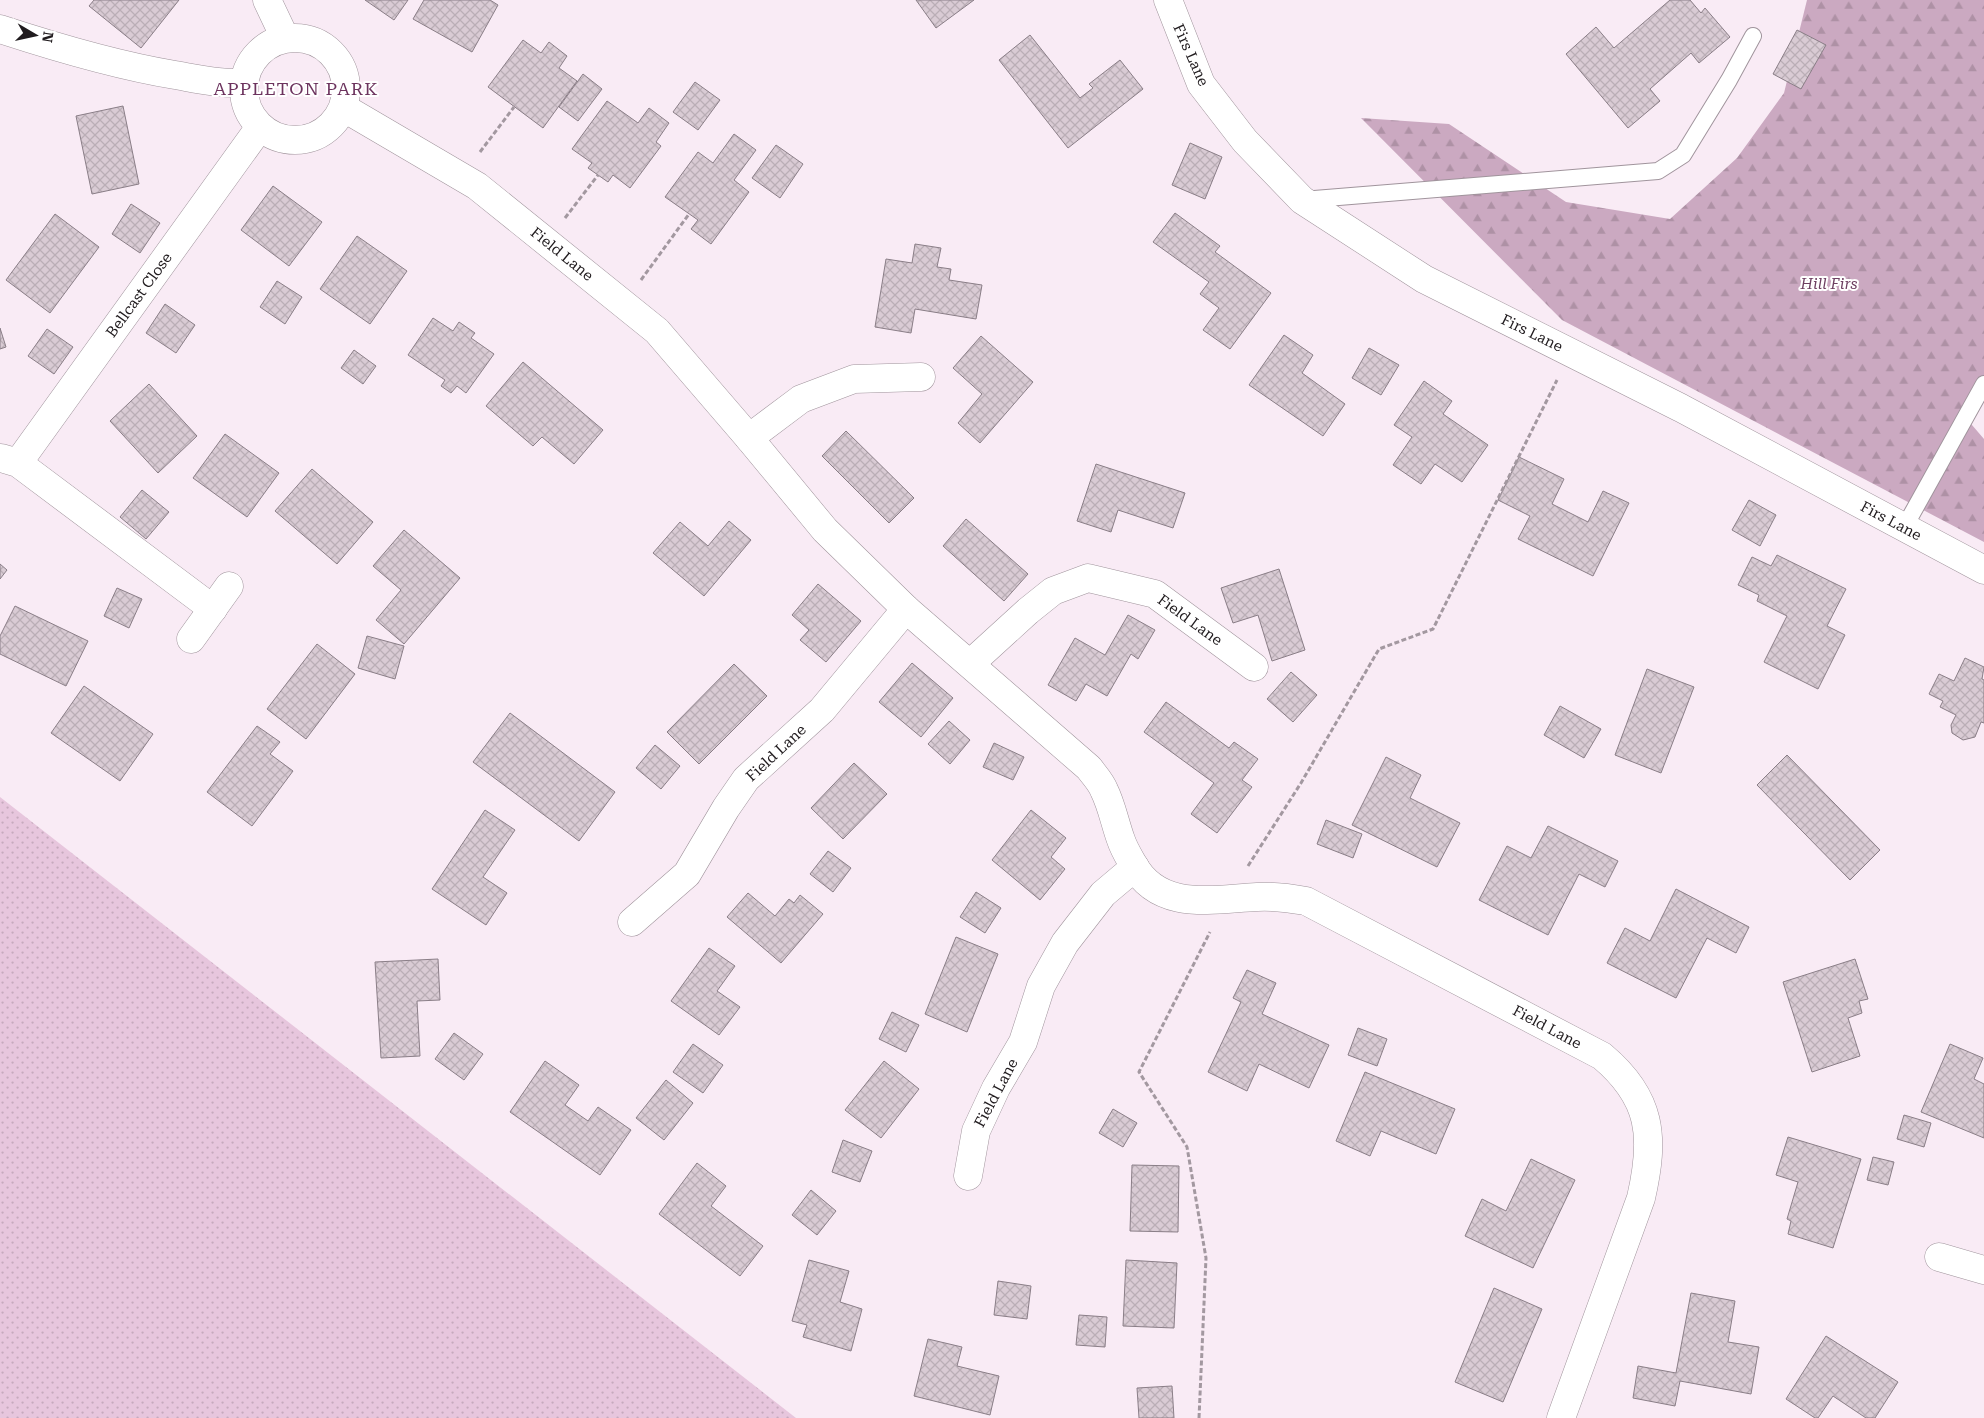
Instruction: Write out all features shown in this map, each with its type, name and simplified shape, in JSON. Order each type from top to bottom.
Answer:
[{"type":"street","points":[[267,0],[284,38]]},
{"type":"street","name":"Firs Lane","points":[[1168,0],[1202,84],[1244,141],[1302,200],[1424,279],[1743,441],[1984,570]]},
{"type":"street","points":[[0,29],[70,52],[140,69],[225,84],[244,83]]},
{"type":"street","points":[[300,37],[316,42],[329,50],[340,62],[346,77],[347,93],[344,108],[334,123],[322,133],[307,140],[290,141],[274,136],[260,127],[250,114],[244,100],[244,83],[248,68],[257,54],[270,44],[284,38],[300,37]]},
{"type":"street","name":"Field Lane","points":[[344,108],[477,186],[657,331],[750,438],[825,530],[906,609],[1089,768],[1104,788],[1112,808],[1121,842],[1135,867],[1151,885],[1173,897],[1202,901],[1285,897],[1306,901],[1602,1056],[1620,1071],[1635,1091],[1644,1114],[1649,1141],[1648,1168],[1641,1198],[1561,1418]]},
{"type":"street","name":"Bellcast Close","points":[[213,608],[9,460],[260,127]]},
{"type":"street","points":[[750,438],[801,399],[854,379],[921,376]]},
{"type":"street","name":"Field Lane","points":[[971,664],[1028,611],[1053,591],[1088,578],[1155,594],[1254,668]]},
{"type":"street","points":[[190,639],[229,586]]},
{"type":"street","name":"Field Lane","points":[[632,922],[687,874],[726,808],[746,779],[822,710],[906,609]]},
{"type":"street","name":"Field Lane","points":[[968,1176],[976,1131],[996,1088],[1023,1042],[1041,986],[1065,943],[1103,894],[1135,867]]},
{"type":"street","points":[[1939,1257],[1984,1270]]},
{"type":"lane","points":[[1302,200],[1658,172],[1682,155],[1729,80],[1753,36]]},
{"type":"lane","points":[[1904,528],[1984,384]]},
{"type":"path","points":[[461,177],[514,107]]},
{"type":"path","points":[[547,242],[598,175]]},
{"type":"path","points":[[624,304],[689,214]]},
{"type":"path","points":[[1199,1418],[1206,1258],[1187,1147],[1139,1072],[1227,899],[1301,783],[1379,649],[1433,629],[1571,352]]},
{"type":"shaded area","points":[[0,797],[796,1418],[0,1418]]},
{"type":"green space","name":"Hill Firs","points":[[1807,0],[1984,0],[1984,379],[1966,418],[1984,439],[1984,542],[1562,320],[1361,118],[1449,124],[1566,202],[1670,219],[1737,158],[1784,93]]},
{"type":"building","points":[[94,0],[179,0],[141,48],[89,6]]},
{"type":"building","points":[[365,0],[408,0],[394,20]]},
{"type":"building","points":[[424,0],[490,0],[498,5],[472,52],[413,19]]},
{"type":"building","points":[[916,0],[974,0],[936,28]]},
{"type":"building","points":[[1670,0],[1690,0],[1701,13],[1705,8],[1730,37],[1699,63],[1691,53],[1650,89],[1660,101],[1628,128],[1566,54],[1596,27],[1614,48]]},
{"type":"building","points":[[1797,30],[1826,45],[1801,89],[1773,74]]},
{"type":"building","points":[[1030,35],[1080,98],[1093,88],[1089,84],[1120,60],[1143,89],[1068,148],[999,60]]},
{"type":"building","points":[[523,40],[541,53],[549,42],[567,56],[559,68],[577,81],[543,128],[488,87]]},
{"type":"building","points":[[583,74],[602,89],[578,121],[559,107]]},
{"type":"building","points":[[695,82],[720,100],[698,130],[673,112]]},
{"type":"building","points":[[607,101],[638,123],[649,108],[669,123],[656,142],[661,146],[630,188],[613,175],[608,182],[588,168],[592,163],[572,149]]},
{"type":"building","points":[[123,106],[139,184],[92,194],[76,116]]},
{"type":"building","points":[[734,134],[756,150],[734,180],[749,192],[711,244],[691,229],[698,220],[665,197],[698,152],[713,163]]},
{"type":"building","points":[[1190,143],[1222,157],[1205,199],[1172,185]]},
{"type":"building","points":[[776,145],[803,164],[780,198],[752,178]]},
{"type":"building","points":[[273,186],[322,222],[289,266],[241,230]]},
{"type":"building","points":[[131,204],[160,223],[140,253],[112,234]]},
{"type":"building","points":[[1175,213],[1220,246],[1215,252],[1271,293],[1230,349],[1203,330],[1219,308],[1200,294],[1209,282],[1153,242]]},
{"type":"building","points":[[55,214],[99,247],[50,313],[6,280]]},
{"type":"building","points":[[357,236],[407,271],[370,324],[320,289]]},
{"type":"building","points":[[915,244],[941,248],[937,267],[951,269],[949,280],[982,285],[976,319],[915,309],[911,333],[875,327],[886,259],[912,263]]},
{"type":"building","points":[[277,281],[302,297],[285,324],[260,307]]},
{"type":"building","points":[[165,304],[195,325],[176,353],[146,333]]},
{"type":"building","points":[[433,318],[453,331],[459,322],[475,333],[471,338],[494,354],[466,393],[457,386],[451,393],[441,386],[445,380],[408,355]]},
{"type":"building","points":[[0,328],[6,347],[0,349]]},
{"type":"building","points":[[47,329],[73,347],[54,374],[28,356]]},
{"type":"building","points":[[1284,335],[1313,355],[1302,373],[1345,404],[1323,436],[1249,385]]},
{"type":"building","points":[[981,336],[1033,382],[980,443],[958,423],[982,394],[953,368]]},
{"type":"building","points":[[1369,348],[1399,365],[1381,395],[1352,378]]},
{"type":"building","points":[[354,350],[376,366],[363,384],[341,368]]},
{"type":"building","points":[[523,362],[603,430],[574,464],[542,437],[533,446],[486,406]]},
{"type":"building","points":[[1424,381],[1452,401],[1443,414],[1488,445],[1462,482],[1435,464],[1421,484],[1393,465],[1412,437],[1394,425]]},
{"type":"building","points":[[149,384],[197,436],[158,473],[110,421]]},
{"type":"building","points":[[846,431],[914,498],[889,523],[822,456]]},
{"type":"building","points":[[225,434],[279,473],[247,517],[193,478]]},
{"type":"building","points":[[1519,457],[1564,479],[1552,504],[1588,522],[1603,491],[1629,503],[1593,576],[1518,539],[1530,516],[1498,500]]},
{"type":"building","points":[[1096,464],[1185,493],[1173,528],[1118,510],[1111,532],[1077,521]]},
{"type":"building","points":[[312,469],[373,522],[337,564],[275,511]]},
{"type":"building","points":[[142,490],[169,512],[146,539],[120,517]]},
{"type":"building","points":[[1749,500],[1776,515],[1760,546],[1732,530]]},
{"type":"building","points":[[966,519],[1028,574],[1004,601],[943,546]]},
{"type":"building","points":[[729,521],[751,540],[704,596],[653,553],[680,522],[708,546]]},
{"type":"building","points":[[404,530],[460,578],[404,644],[376,620],[401,590],[373,566]]},
{"type":"building","points":[[1777,555],[1846,589],[1827,626],[1845,635],[1818,689],[1764,662],[1787,616],[1757,601],[1759,595],[1738,585],[1752,557],[1771,566]]},
{"type":"building","points":[[0,564],[7,570],[0,579]]},
{"type":"building","points":[[1279,569],[1305,650],[1272,661],[1258,615],[1233,623],[1221,588]]},
{"type":"building","points":[[818,584],[861,621],[826,662],[800,640],[809,630],[792,615]]},
{"type":"building","points":[[117,588],[142,599],[129,628],[104,616]]},
{"type":"building","points":[[15,606],[88,641],[66,686],[0,654],[0,636]]},
{"type":"building","points":[[1128,615],[1155,630],[1138,659],[1131,654],[1107,696],[1086,684],[1076,701],[1048,685],[1075,638],[1105,655]]},
{"type":"building","points":[[367,636],[404,646],[395,679],[358,668]]},
{"type":"building","points":[[317,644],[355,674],[306,739],[267,709]]},
{"type":"building","points":[[1965,658],[1984,667],[1982,679],[1984,680],[1984,723],[1981,722],[1975,737],[1963,740],[1952,733],[1951,725],[1956,715],[1940,707],[1943,701],[1929,694],[1939,674],[1954,681]]},
{"type":"building","points":[[912,663],[953,698],[921,737],[879,702]]},
{"type":"building","points":[[734,664],[767,696],[699,764],[667,732]]},
{"type":"building","points":[[1647,669],[1694,687],[1661,773],[1615,755]]},
{"type":"building","points":[[1291,672],[1317,695],[1293,722],[1267,699]]},
{"type":"building","points":[[84,686],[153,734],[120,781],[51,733]]},
{"type":"building","points":[[1166,702],[1229,748],[1234,742],[1258,759],[1242,780],[1252,787],[1217,833],[1191,814],[1214,783],[1144,732]]},
{"type":"building","points":[[1560,706],[1601,729],[1584,758],[1544,735]]},
{"type":"building","points":[[510,713],[615,792],[579,841],[473,762]]},
{"type":"building","points":[[949,721],[970,740],[950,764],[928,744]]},
{"type":"building","points":[[257,726],[280,742],[270,754],[293,771],[252,826],[207,792]]},
{"type":"building","points":[[994,743],[1024,757],[1013,780],[983,767]]},
{"type":"building","points":[[655,745],[680,766],[661,789],[636,768]]},
{"type":"building","points":[[1787,755],[1880,850],[1850,880],[1757,785]]},
{"type":"building","points":[[1386,757],[1421,775],[1410,798],[1460,823],[1437,867],[1352,825]]},
{"type":"building","points":[[854,763],[887,794],[843,839],[811,808]]},
{"type":"building","points":[[485,810],[515,830],[483,877],[507,893],[486,925],[432,889]]},
{"type":"building","points":[[1031,810],[1066,838],[1051,857],[1065,869],[1040,900],[992,860]]},
{"type":"building","points":[[1326,820],[1362,834],[1353,858],[1317,844]]},
{"type":"building","points":[[1548,826],[1618,861],[1605,887],[1579,874],[1548,935],[1479,900],[1507,846],[1531,858]]},
{"type":"building","points":[[828,851],[851,868],[833,892],[810,874]]},
{"type":"building","points":[[1676,889],[1749,927],[1736,953],[1707,938],[1676,998],[1607,963],[1625,928],[1650,941]]},
{"type":"building","points":[[976,892],[1001,908],[985,933],[960,917]]},
{"type":"building","points":[[748,893],[775,916],[789,899],[794,903],[800,895],[823,914],[781,963],[727,917]]},
{"type":"building","points":[[956,937],[998,954],[967,1032],[925,1014]]},
{"type":"building","points":[[709,948],[735,966],[717,991],[740,1007],[719,1035],[671,1001]]},
{"type":"building","points":[[438,959],[440,1000],[417,1001],[420,1056],[381,1058],[375,962]]},
{"type":"building","points":[[1855,959],[1868,999],[1859,1001],[1862,1013],[1848,1018],[1860,1056],[1812,1072],[1783,982]]},
{"type":"building","points":[[1247,970],[1276,983],[1262,1014],[1329,1045],[1309,1088],[1259,1064],[1247,1091],[1208,1072],[1241,1002],[1233,998]]},
{"type":"building","points":[[892,1012],[919,1025],[906,1052],[879,1039]]},
{"type":"building","points":[[1358,1028],[1387,1039],[1377,1066],[1348,1055]]},
{"type":"building","points":[[454,1033],[483,1054],[464,1080],[435,1059]]},
{"type":"building","points":[[693,1044],[723,1065],[703,1093],[673,1072]]},
{"type":"building","points":[[1950,1044],[1983,1058],[1974,1079],[1984,1084],[1984,1138],[1921,1112]]},
{"type":"building","points":[[545,1061],[579,1085],[565,1105],[588,1121],[598,1107],[631,1130],[600,1175],[510,1112]]},
{"type":"building","points":[[884,1061],[919,1089],[881,1138],[845,1110]]},
{"type":"building","points":[[1365,1072],[1455,1109],[1436,1154],[1381,1131],[1370,1156],[1336,1141]]},
{"type":"building","points":[[666,1080],[693,1103],[664,1140],[636,1118]]},
{"type":"building","points":[[1113,1109],[1137,1123],[1123,1147],[1099,1133]]},
{"type":"building","points":[[1904,1115],[1931,1123],[1924,1147],[1897,1139]]},
{"type":"building","points":[[1788,1137],[1861,1159],[1833,1248],[1788,1234],[1791,1221],[1787,1219],[1798,1182],[1776,1175]]},
{"type":"building","points":[[843,1140],[872,1151],[860,1182],[832,1172]]},
{"type":"building","points":[[1873,1157],[1894,1162],[1888,1185],[1867,1180]]},
{"type":"building","points":[[1531,1159],[1575,1180],[1533,1268],[1465,1236],[1482,1199],[1506,1211]]},
{"type":"building","points":[[697,1163],[726,1186],[711,1206],[763,1246],[740,1276],[659,1214]]},
{"type":"building","points":[[1132,1165],[1179,1166],[1178,1232],[1130,1231]]},
{"type":"building","points":[[811,1190],[836,1211],[817,1235],[792,1215]]},
{"type":"building","points":[[809,1260],[849,1271],[840,1302],[862,1309],[851,1351],[803,1337],[807,1325],[792,1321]]},
{"type":"building","points":[[1126,1260],[1177,1263],[1174,1328],[1123,1326]]},
{"type":"building","points":[[998,1281],[1031,1286],[1027,1319],[994,1315]]},
{"type":"building","points":[[1494,1288],[1542,1309],[1503,1402],[1455,1382]]},
{"type":"building","points":[[1691,1293],[1735,1301],[1728,1342],[1759,1347],[1751,1394],[1680,1381],[1675,1406],[1633,1398],[1638,1366],[1676,1373]]},
{"type":"building","points":[[1079,1315],[1107,1317],[1105,1347],[1076,1345]]},
{"type":"building","points":[[1826,1336],[1898,1382],[1875,1418],[1866,1418],[1833,1396],[1818,1418],[1815,1418],[1786,1399]]},
{"type":"building","points":[[928,1339],[962,1347],[957,1366],[999,1376],[990,1415],[914,1396]]},
{"type":"building","points":[[1172,1386],[1174,1418],[1139,1418],[1137,1388]]},
{"type":"district","name":"APPLETON PARK","points":[[296,88]]}]
